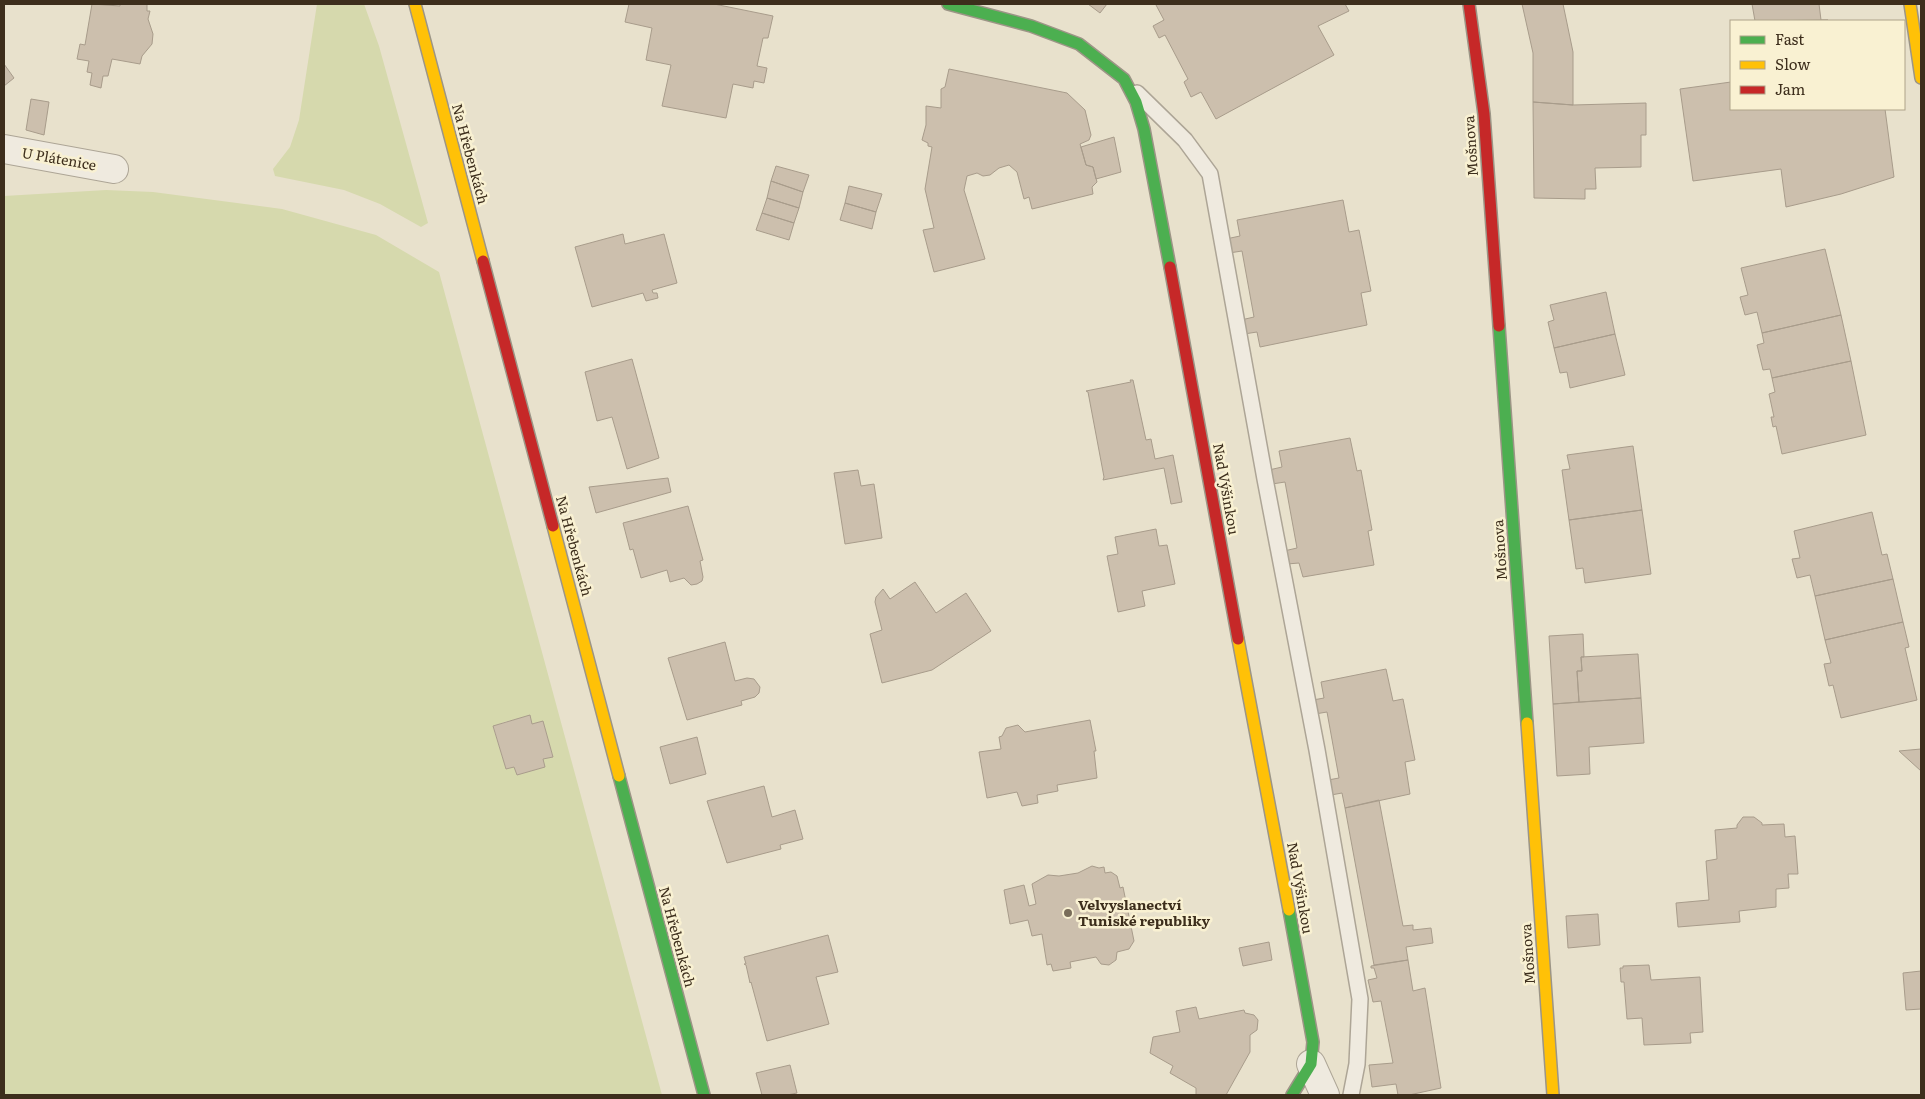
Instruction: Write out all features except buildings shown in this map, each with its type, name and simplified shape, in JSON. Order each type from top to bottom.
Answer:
[{"type":"street","name":"Na Hřebenkách","points":[[415,4],[704,1095]]},
{"type":"street","name":"Nad Výšinkou","points":[[948,4],[1031,26],[1079,44],[1124,79],[1136,102],[1144,129],[1313,1042],[1311,1064],[1292,1095]]},
{"type":"street","name":"Mošnova","points":[[1469,4],[1484,114],[1553,1095]]},
{"type":"street","points":[[1910,4],[1921,78]]},
{"type":"street","name":"U Plátenice","points":[[4,149],[114,169]]},
{"type":"street","points":[[1311,1064],[1325,1095]]},
{"type":"lane","points":[[1124,79],[1185,140],[1210,174],[1360,999],[1357,1064],[1351,1095]]},
{"type":"green space","points":[[317,4],[364,4],[379,46],[428,223],[421,227],[380,204],[344,190],[275,176],[273,169],[290,147],[299,120]]},
{"type":"green space","points":[[106,190],[153,192],[282,209],[376,235],[439,272],[662,1095],[4,1095],[4,196]],"holes":[[[530,716],[532,724],[543,721],[553,756],[543,759],[545,767],[517,775],[514,767],[506,769],[493,727],[504,722]]]},
{"type":"traffic: fast","points":[[948,4],[1031,26],[1079,44],[1124,79],[1136,102],[1144,129],[1170,267]]},
{"type":"traffic: fast","points":[[1499,326],[1527,723]]},
{"type":"traffic: fast","points":[[619,776],[704,1095]]},
{"type":"traffic: fast","points":[[1289,910],[1313,1042],[1311,1064],[1292,1095]]},
{"type":"traffic: slow","points":[[415,4],[483,261]]},
{"type":"traffic: slow","points":[[1910,4],[1921,78]]},
{"type":"traffic: slow","points":[[553,526],[619,776]]},
{"type":"traffic: slow","points":[[1238,639],[1289,910]]},
{"type":"traffic: slow","points":[[1527,723],[1553,1095]]},
{"type":"traffic: jam","points":[[1469,4],[1484,114],[1499,326]]},
{"type":"traffic: jam","points":[[483,261],[553,526]]},
{"type":"traffic: jam","points":[[1170,267],[1238,639]]},
{"type":"place","name":"Velvyslanectví Tuniské republiky","points":[[1068,913]]}]
